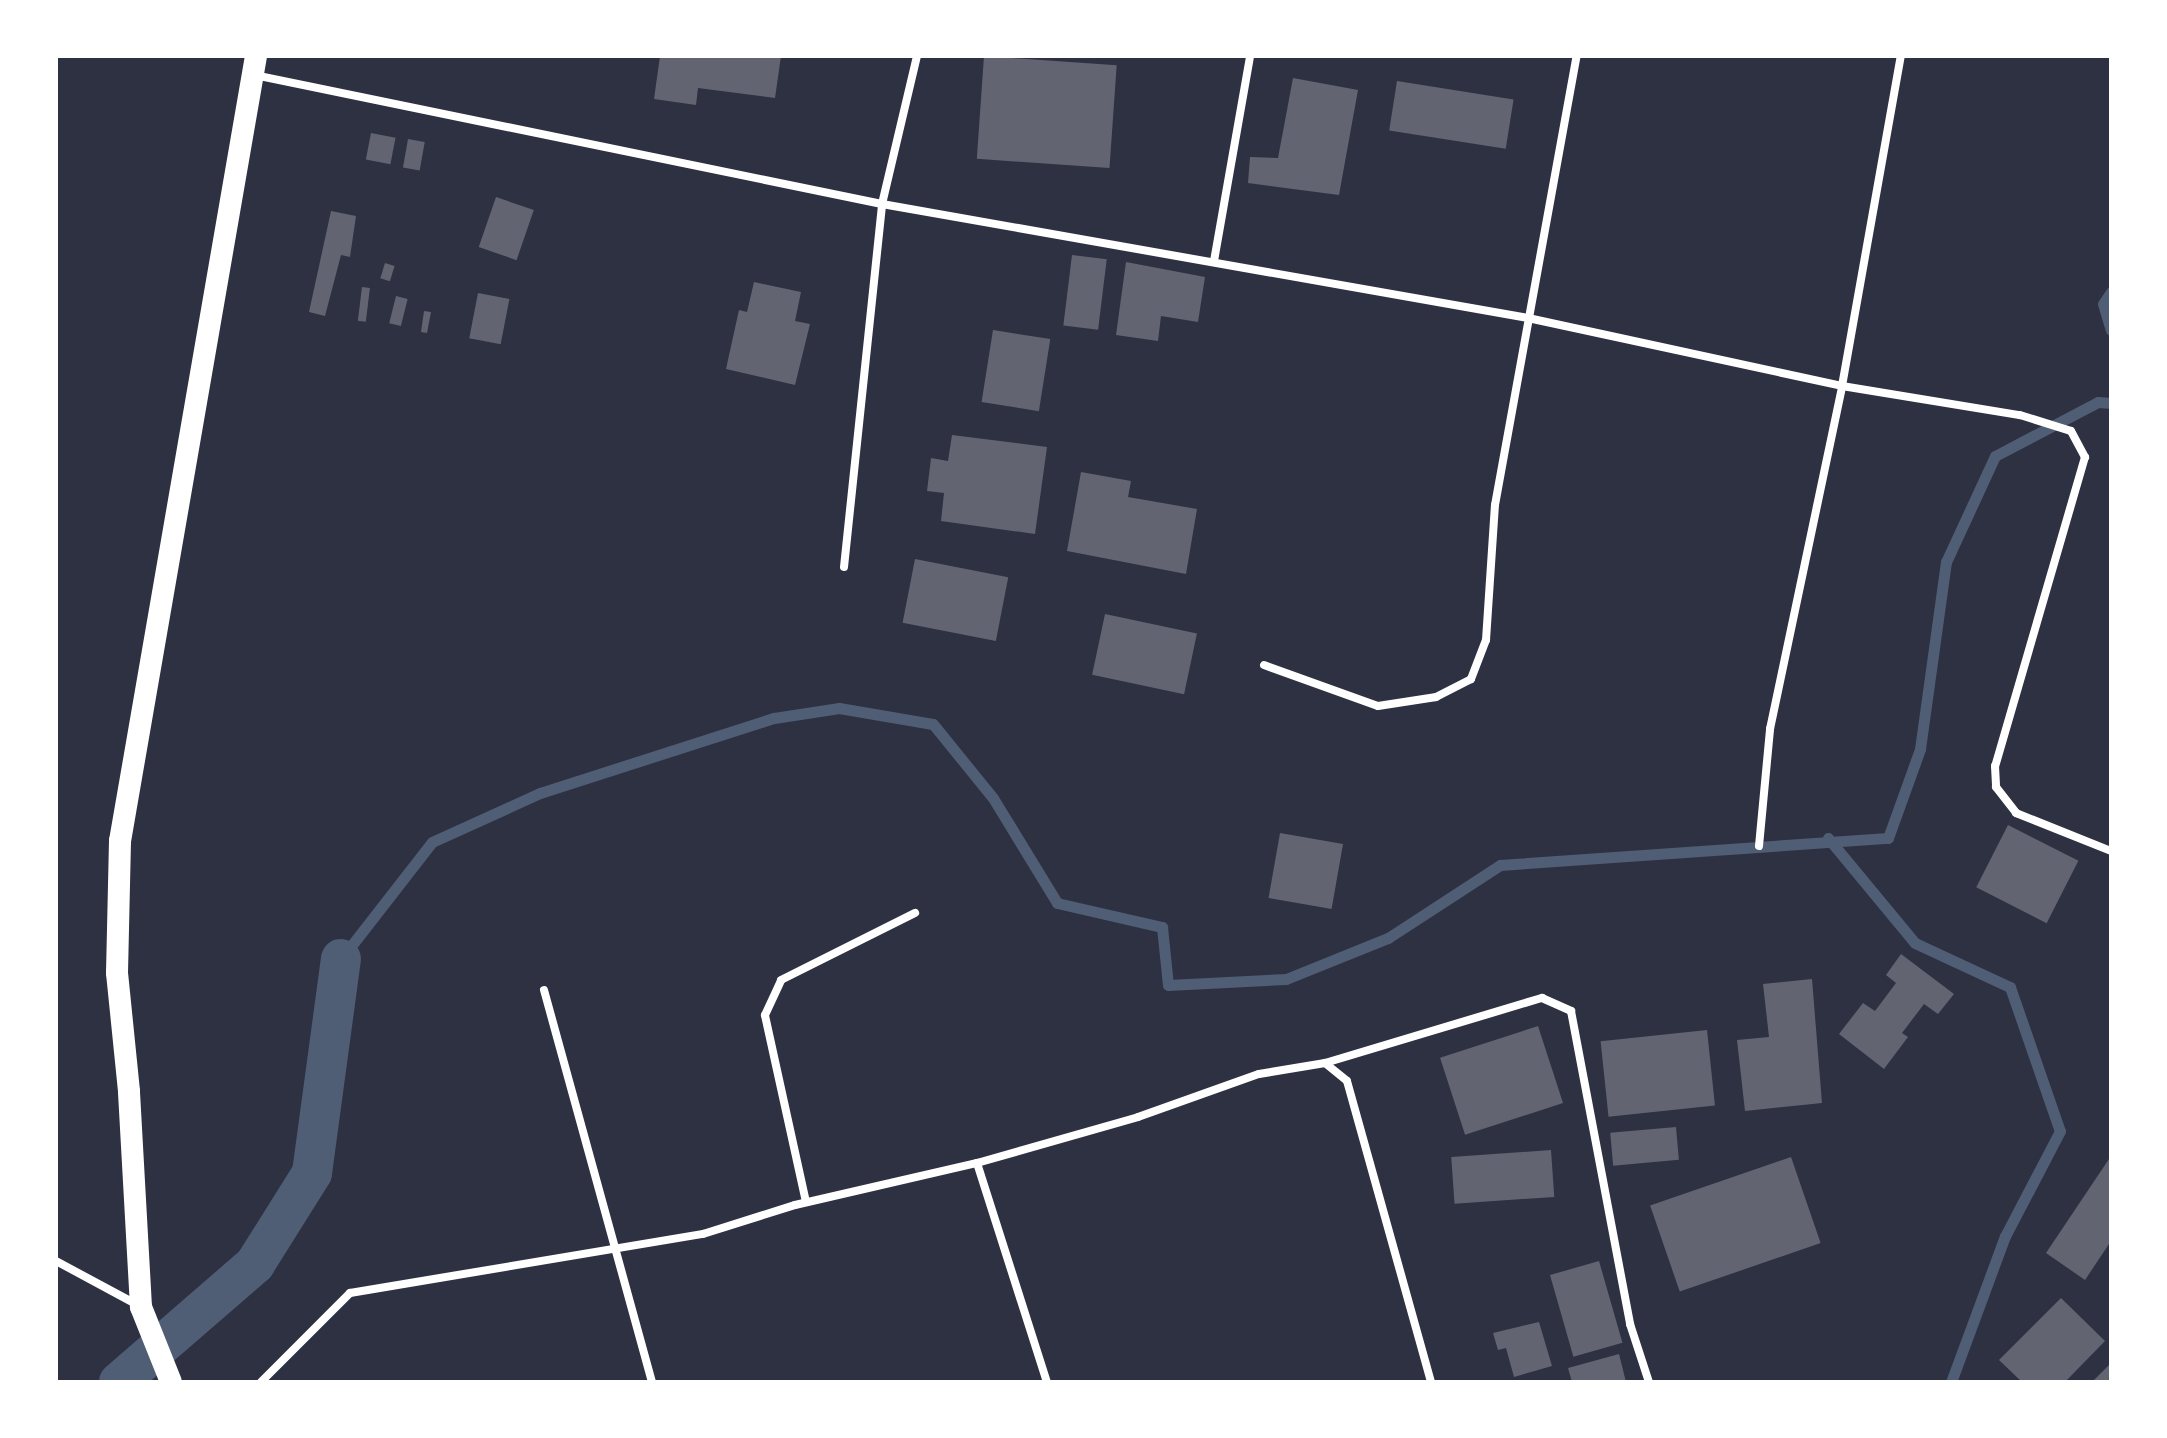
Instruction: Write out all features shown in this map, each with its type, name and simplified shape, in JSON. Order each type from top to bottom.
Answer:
[{"type":"highway","points":[[171,1382],[141,1308],[129,1091],[117,973],[120,841],[255,65]]},
{"type":"street","points":[[844,567],[882,204],[917,56]]},
{"type":"street","points":[[1214,261],[1250,56]]},
{"type":"street","points":[[1264,665],[1378,706],[1436,697],[1471,679],[1486,640],[1495,505],[1577,56]]},
{"type":"street","points":[[1759,846],[1770,729],[1842,386],[1901,56]]},
{"type":"street","points":[[255,65],[882,204],[1528,318],[1842,386],[2020,415],[2071,431],[2080,441],[2085,457],[1995,766],[1996,787],[2016,813],[2111,851]]},
{"type":"street","points":[[806,1202],[765,1015],[781,980],[915,913]]},
{"type":"street","points":[[544,990],[652,1382]]},
{"type":"street","points":[[261,1382],[350,1293],[703,1234],[806,1202],[977,1163],[1138,1117],[1259,1074],[1325,1063],[1542,998],[1571,1011],[1630,1324],[1649,1382]]},
{"type":"street","points":[[1325,1063],[1347,1081],[1431,1382]]},
{"type":"street","points":[[977,1163],[1047,1382]]},
{"type":"street","points":[[56,1261],[141,1308]]},
{"type":"building","points":[[660,56],[781,56],[775,98],[698,88],[696,105],[654,99]]},
{"type":"building","points":[[984,56],[1117,65],[1109,168],[977,159]]},
{"type":"building","points":[[1293,78],[1358,90],[1339,195],[1248,183],[1250,157],[1278,158]]},
{"type":"building","points":[[1397,81],[1514,99],[1506,149],[1389,130]]},
{"type":"building","points":[[371,133],[396,138],[390,164],[366,160]]},
{"type":"building","points":[[408,139],[425,142],[420,171],[403,168]]},
{"type":"building","points":[[496,197],[534,210],[517,260],[479,247]]},
{"type":"building","points":[[331,211],[356,216],[350,257],[341,255],[325,316],[309,312]]},
{"type":"building","points":[[1072,255],[1107,259],[1098,330],[1063,325]]},
{"type":"building","points":[[1126,262],[1205,277],[1198,322],[1161,316],[1158,341],[1116,335]]},
{"type":"building","points":[[385,263],[395,266],[390,281],[380,278]]},
{"type":"building","points":[[754,282],[801,292],[795,321],[810,324],[795,385],[726,369],[739,310],[747,312]]},
{"type":"building","points":[[362,287],[370,288],[366,322],[358,321]]},
{"type":"building","points":[[478,293],[509,299],[501,344],[469,338]]},
{"type":"building","points":[[396,296],[408,299],[401,326],[389,323]]},
{"type":"building","points":[[424,311],[431,312],[427,333],[421,332]]},
{"type":"building","points":[[993,330],[1050,339],[1039,411],[982,402]]},
{"type":"building","points":[[952,435],[1047,447],[1035,534],[941,521],[944,493],[927,491],[931,458],[948,461]]},
{"type":"building","points":[[1081,472],[1131,481],[1128,497],[1197,509],[1186,574],[1067,551]]},
{"type":"building","points":[[915,559],[1008,577],[996,641],[903,623]]},
{"type":"building","points":[[1105,614],[1197,634],[1184,694],[1092,675]]},
{"type":"building","points":[[2008,825],[2078,861],[2047,923],[1976,887]]},
{"type":"building","points":[[1280,833],[1343,844],[1332,909],[1269,898]]},
{"type":"building","points":[[1901,954],[1954,994],[1938,1014],[1924,1004],[1902,1033],[1908,1037],[1884,1069],[1839,1034],[1863,1003],[1875,1011],[1896,983],[1886,975]]},
{"type":"building","points":[[1812,979],[1822,1103],[1745,1111],[1737,1040],[1769,1037],[1763,984]]},
{"type":"building","points":[[1538,1026],[1563,1103],[1465,1135],[1440,1058]]},
{"type":"building","points":[[1707,1030],[1715,1106],[1609,1117],[1601,1041]]},
{"type":"building","points":[[1676,1127],[1679,1160],[1613,1166],[1610,1133]]},
{"type":"building","points":[[1551,1150],[1554,1197],[1455,1204],[1451,1157]]},
{"type":"building","points":[[2111,1156],[2111,1241],[2085,1280],[2046,1253]]},
{"type":"building","points":[[1791,1157],[1821,1243],[1680,1292],[1650,1206]]},
{"type":"building","points":[[1599,1261],[1622,1343],[1573,1357],[1550,1275]]},
{"type":"building","points":[[2061,1298],[2105,1341],[2065,1382],[2022,1382],[1999,1360]]},
{"type":"building","points":[[1539,1322],[1552,1366],[1514,1377],[1506,1348],[1498,1350],[1493,1333]]},
{"type":"building","points":[[1619,1354],[1626,1382],[1572,1382],[1568,1368]]},
{"type":"building","points":[[2111,1363],[2111,1382],[2092,1382]]},
{"type":"waterway","points":[[2111,292],[2103,304],[2111,330]]},
{"type":"waterway","points":[[341,959],[432,842],[540,793],[774,718],[839,708],[933,724],[993,798],[1057,903],[1162,927],[1168,985],[1286,979],[1388,938],[1500,865],[1888,838],[1920,749],[1946,562],[1995,456],[2098,402],[2111,403]]},
{"type":"waterway","points":[[1828,838],[1915,943],[2010,987],[2060,1131],[2005,1236],[1951,1382]]},
{"type":"waterway","points":[[119,1382],[255,1264],[312,1173],[341,959]]}]
